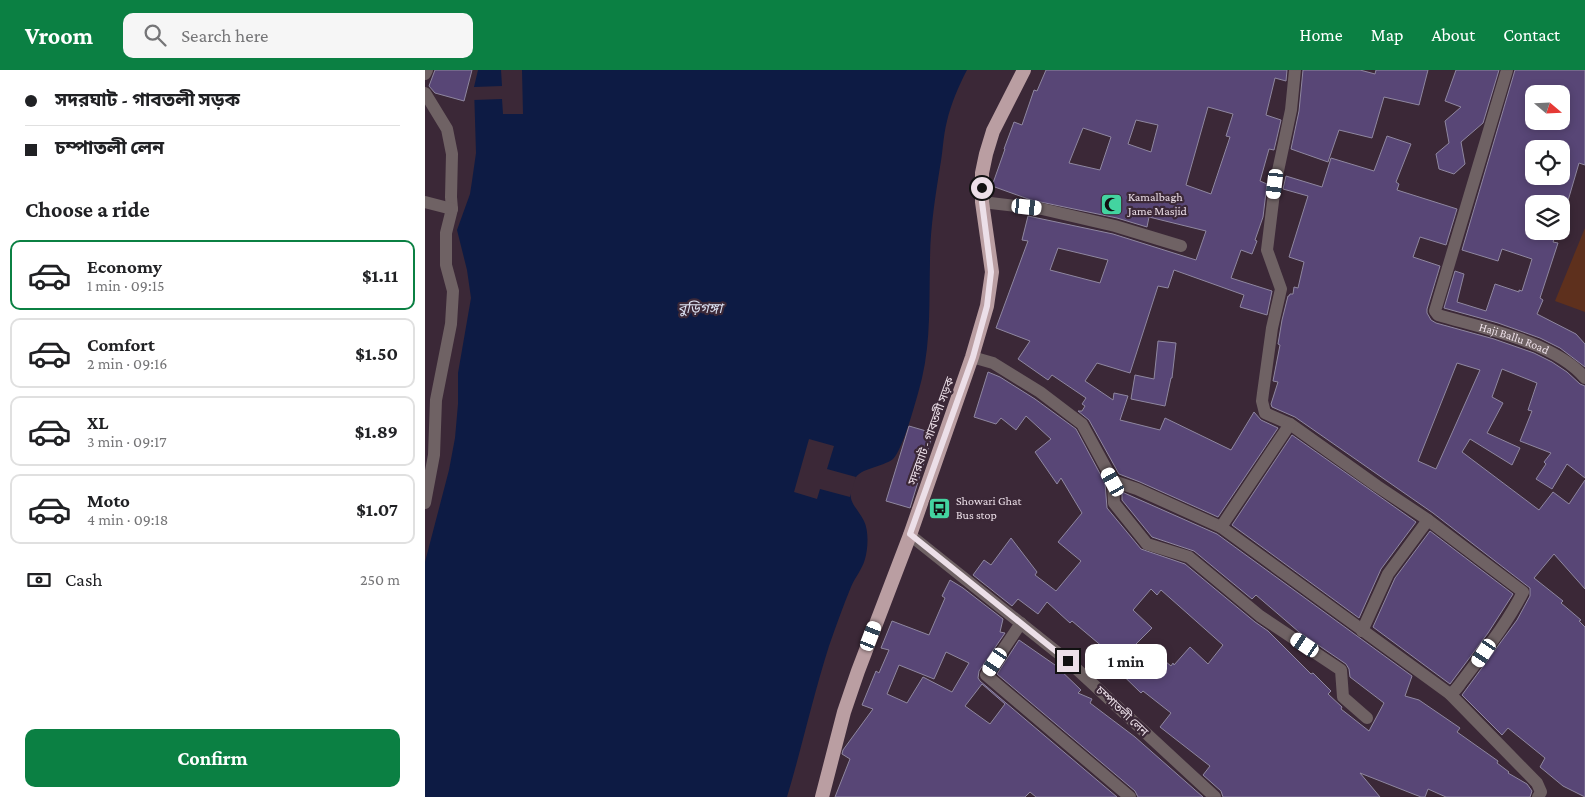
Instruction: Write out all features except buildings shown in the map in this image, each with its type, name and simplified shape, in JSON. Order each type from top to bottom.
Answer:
[{"type":"highway","name":"সদরঘাট - গাবতলী সড়ক","points":[[822,797],[847,704],[973,357],[987,306],[991,272],[982,202],[986,154],[993,131],[1024,70]]},
{"type":"street","points":[[425,74],[427,70]]},
{"type":"street","points":[[1295,70],[1291,110],[1275,184],[1267,250],[1281,290],[1272,328],[1262,401],[1265,413],[1290,424],[1428,520],[1523,592],[1475,667],[1462,681],[1457,690],[1450,694]]},
{"type":"street","name":"Haji Ballu Road","points":[[1507,70],[1435,314],[1525,341],[1568,362],[1585,378]]},
{"type":"street","points":[[425,93],[447,129],[451,145],[452,209],[446,233],[446,264],[453,291],[451,324],[429,432],[434,455],[425,503]]},
{"type":"street","points":[[425,202],[452,209]]},
{"type":"street","points":[[982,202],[1042,209],[1115,226],[1181,246]]},
{"type":"street","points":[[973,357],[993,363],[1040,392],[1082,424],[1113,482],[1114,503],[1147,544],[1189,557],[1260,616],[1341,670],[1343,697],[1367,718]]},
{"type":"street","points":[[1221,526],[1290,424]]},
{"type":"street","points":[[1113,482],[1137,489],[1221,526],[1450,694],[1537,783],[1541,792],[1538,797]]},
{"type":"street","points":[[1362,631],[1388,574],[1428,520]]},
{"type":"street","name":"চম্পাতলী লেন","points":[[910,534],[1068,661],[1215,797]]},
{"type":"street","points":[[1021,623],[986,675],[1130,797]]},
{"type":"shaded area","points":[[1585,228],[1585,312],[1555,301]]},
{"type":"water","name":"বুড়িগঙ্গা","points":[[478,70],[967,70],[953,101],[945,132],[932,226],[928,335],[922,378],[910,421],[897,454],[889,462],[862,472],[855,479],[852,487],[852,502],[864,521],[867,530],[866,555],[848,594],[829,646],[787,797],[425,797],[425,562],[449,470],[455,438],[458,373],[471,298],[467,270],[457,230],[470,194],[476,153],[474,87]]},
{"type":"pier","points":[[501,70],[522,70],[523,114],[503,114],[502,99],[474,100],[474,87],[502,86]]},
{"type":"pier","points":[[809,439],[834,446],[827,469],[856,477],[850,497],[820,489],[817,499],[794,492]]},
{"type":"place","name":"Kamalbagh Jame Masjid","points":[[1112,204]]},
{"type":"place","name":"Showari Ghat Bus stop","points":[[940,508]]},
{"type":"route","points":[[982,188],[991,272],[987,306],[973,357],[910,534],[1068,661]]}]
